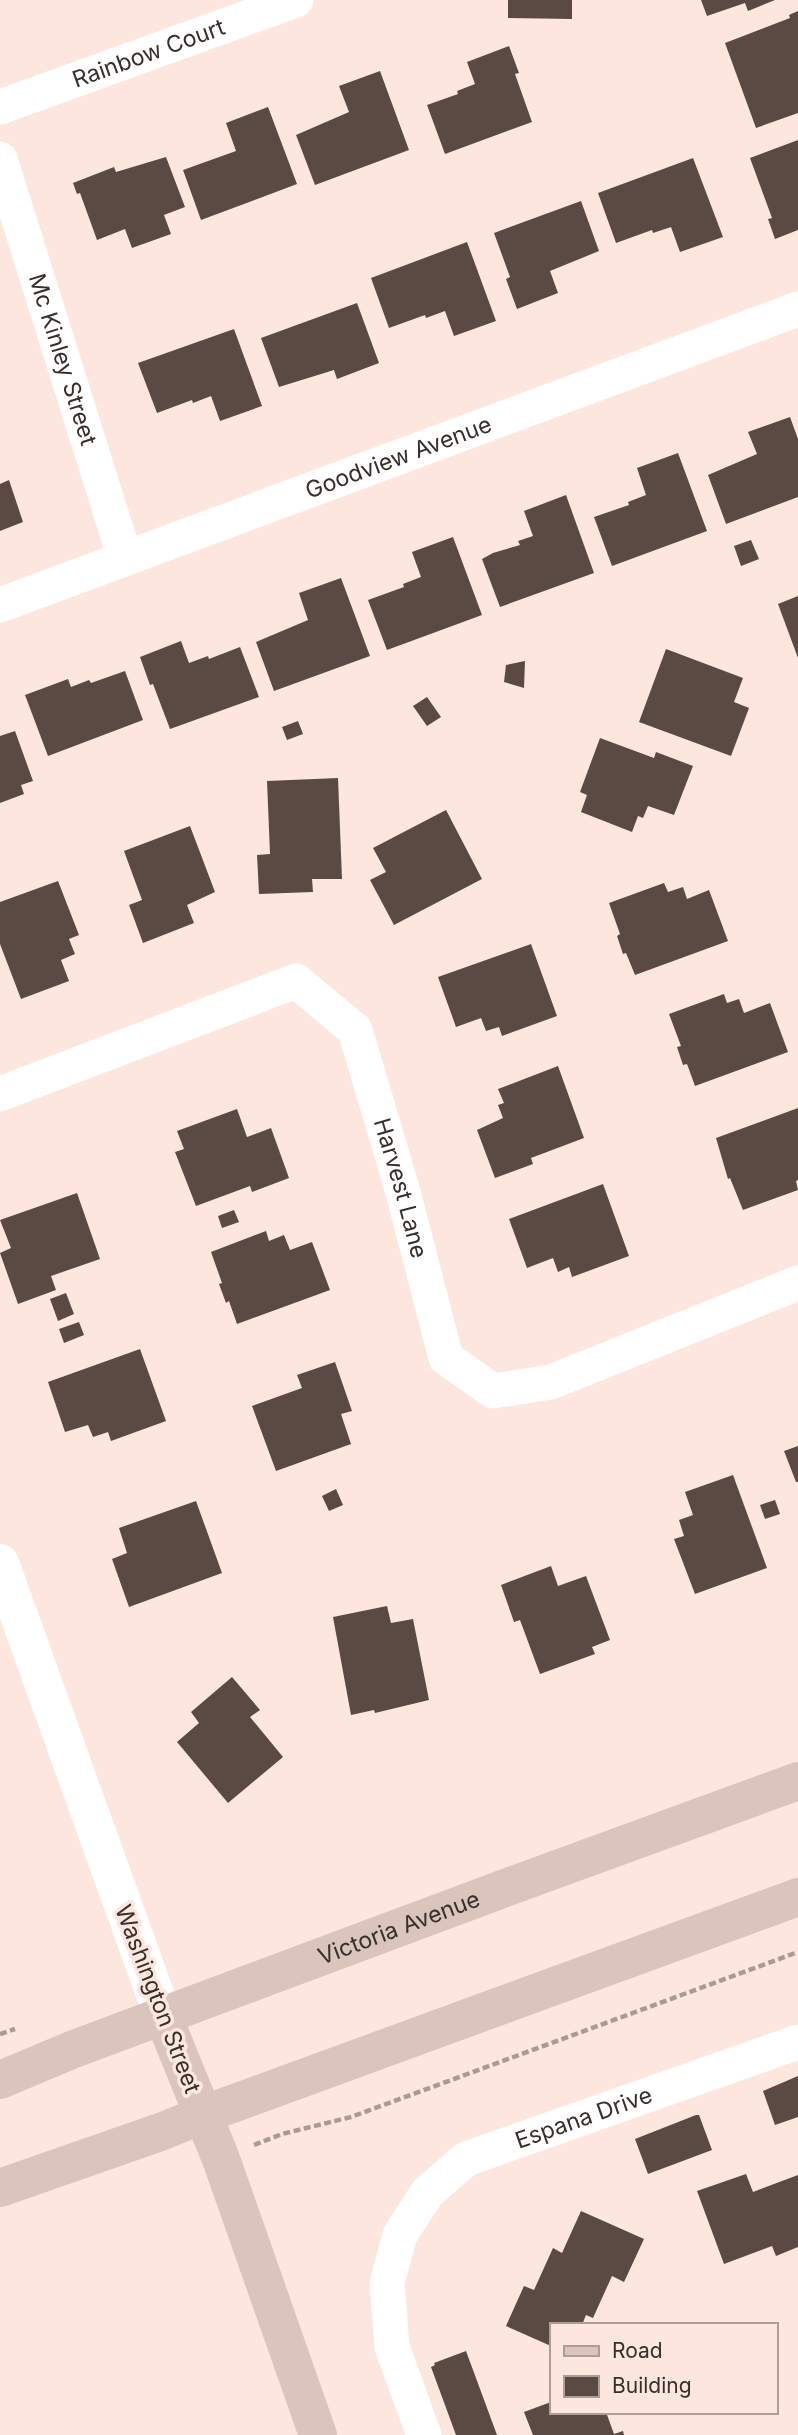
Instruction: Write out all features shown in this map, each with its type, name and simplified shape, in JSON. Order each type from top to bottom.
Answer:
[{"type":"main road","name":"Victoria Avenue","points":[[0,2080],[163,2016],[798,1781]]},
{"type":"main road","points":[[0,2188],[163,2131],[798,1896]]},
{"type":"main road","name":"Washington Street","points":[[163,2016],[221,2159],[318,2435]]},
{"type":"street","name":"Rainbow Court","points":[[0,107],[296,0]]},
{"type":"street","name":"Mc Kinley Street","points":[[0,159],[125,558]]},
{"type":"street","name":"Goodview Avenue","points":[[0,605],[798,309]]},
{"type":"street","name":"Harvest Lane","points":[[0,1094],[296,981],[355,1030],[403,1192],[446,1358],[493,1391],[551,1382],[798,1283]]},
{"type":"street","name":"Washington Street","points":[[0,1563],[163,2016]]},
{"type":"street","name":"Espana Drive","points":[[424,2435],[392,2347],[387,2283],[400,2235],[427,2193],[467,2159],[798,2042]]},
{"type":"path","points":[[221,2159],[282,2134],[351,2117],[798,1952]]},
{"type":"building","points":[[508,0],[572,0],[572,19],[508,18]]},
{"type":"building","points":[[701,0],[775,0],[748,11],[745,3],[707,16]]},
{"type":"building","points":[[798,11],[798,113],[756,128],[725,43],[790,18],[789,15]]},
{"type":"building","points":[[509,46],[519,73],[515,74],[532,122],[445,154],[427,105],[458,94],[457,91],[475,84],[467,62]]},
{"type":"building","points":[[380,71],[409,150],[315,185],[296,135],[349,112],[339,86]]},
{"type":"building","points":[[268,107],[297,184],[201,220],[183,170],[236,151],[226,123]]},
{"type":"building","points":[[798,140],[798,230],[775,239],[768,219],[772,218],[750,158]]},
{"type":"building","points":[[166,157],[185,207],[164,215],[171,234],[132,248],[125,229],[97,240],[80,193],[77,194],[73,183],[114,167],[116,172]]},
{"type":"building","points":[[693,158],[723,237],[680,252],[671,227],[653,233],[652,230],[616,243],[598,193]]},
{"type":"building","points":[[581,201],[599,251],[550,271],[558,293],[517,309],[506,279],[510,277],[494,233]]},
{"type":"building","points":[[467,242],[496,321],[454,336],[445,311],[389,328],[371,278]]},
{"type":"building","points":[[357,303],[379,363],[337,379],[334,370],[279,387],[261,338]]},
{"type":"building","points":[[234,329],[262,406],[220,421],[211,396],[157,413],[138,363]]},
{"type":"building","points":[[790,417],[798,439],[798,497],[726,524],[708,475],[757,454],[748,432]]},
{"type":"building","points":[[678,453],[707,531],[612,566],[594,517],[629,505],[628,502],[646,495],[637,468]]},
{"type":"building","points":[[9,480],[23,522],[0,531],[0,484]]},
{"type":"building","points":[[566,495],[594,573],[500,607],[482,559],[520,545],[518,541],[533,536],[524,511]]},
{"type":"building","points":[[453,537],[482,615],[387,650],[368,600],[404,587],[403,584],[421,577],[412,552]]},
{"type":"building","points":[[751,540],[759,559],[741,566],[734,546]]},
{"type":"building","points":[[341,578],[370,656],[274,691],[256,642],[308,620],[299,593]]},
{"type":"building","points":[[798,596],[798,658],[778,604]]},
{"type":"building","points":[[181,641],[189,663],[208,656],[209,659],[240,647],[259,697],[170,729],[140,657]]},
{"type":"building","points":[[666,649],[743,678],[734,702],[749,708],[731,756],[639,722]]},
{"type":"building","points":[[525,661],[524,688],[504,682],[506,665]]},
{"type":"building","points":[[125,671],[143,720],[48,756],[25,695],[68,679],[71,687]]},
{"type":"building","points":[[427,697],[441,717],[427,726],[413,706]]},
{"type":"building","points":[[298,721],[303,734],[287,740],[282,727]]},
{"type":"building","points":[[15,731],[33,781],[21,785],[24,794],[0,803],[0,736]]},
{"type":"building","points":[[600,738],[654,758],[656,752],[693,766],[674,815],[648,806],[643,818],[638,816],[632,832],[581,812],[587,795],[580,792]]},
{"type":"building","points":[[338,778],[342,879],[312,879],[313,892],[259,894],[257,855],[270,854],[267,781]]},
{"type":"building","points":[[446,810],[482,879],[394,925],[370,880],[386,872],[373,848]]},
{"type":"building","points":[[190,826],[215,892],[187,905],[194,923],[143,943],[129,905],[142,900],[124,851]]},
{"type":"building","points":[[58,881],[79,935],[69,939],[75,954],[61,960],[69,981],[21,999],[0,944],[0,902]]},
{"type":"building","points":[[664,883],[668,892],[683,887],[687,899],[709,890],[728,941],[635,975],[626,953],[623,954],[617,936],[620,934],[609,903]]},
{"type":"building","points":[[531,944],[557,1016],[502,1036],[499,1027],[486,1031],[481,1018],[456,1027],[438,977]]},
{"type":"building","points":[[724,994],[727,1003],[739,999],[744,1013],[770,1003],[788,1052],[695,1086],[687,1064],[683,1065],[677,1047],[681,1046],[669,1014]]},
{"type":"building","points":[[558,1066],[584,1138],[531,1158],[533,1164],[495,1178],[477,1130],[503,1118],[498,1105],[504,1103],[498,1089]]},
{"type":"building","points":[[798,1108],[798,1190],[743,1210],[730,1178],[728,1179],[716,1138]]},
{"type":"building","points":[[237,1109],[247,1137],[271,1128],[289,1178],[252,1192],[250,1186],[196,1206],[175,1152],[184,1149],[177,1131]]},
{"type":"building","points":[[603,1184],[629,1256],[572,1277],[569,1267],[558,1272],[553,1258],[527,1268],[509,1219]]},
{"type":"building","points":[[77,1193],[100,1259],[51,1276],[56,1290],[18,1304],[0,1253],[11,1248],[0,1220]]},
{"type":"building","points":[[234,1210],[239,1222],[222,1228],[218,1216]]},
{"type":"building","points":[[266,1231],[269,1241],[284,1235],[290,1250],[312,1242],[330,1290],[237,1324],[229,1301],[226,1303],[219,1284],[222,1283],[211,1252]]},
{"type":"building","points":[[66,1293],[74,1314],[58,1321],[50,1299]]},
{"type":"building","points":[[79,1322],[84,1335],[64,1343],[59,1329]]},
{"type":"building","points":[[140,1349],[166,1421],[111,1441],[108,1432],[93,1437],[88,1425],[65,1432],[48,1382]]},
{"type":"building","points":[[335,1362],[352,1411],[341,1414],[351,1444],[276,1471],[252,1406],[302,1388],[297,1375]]},
{"type":"building","points":[[798,1446],[798,1482],[796,1482],[784,1451]]},
{"type":"building","points":[[733,1475],[767,1568],[695,1594],[674,1539],[684,1536],[679,1520],[693,1515],[685,1492]]},
{"type":"building","points":[[336,1489],[343,1505],[329,1511],[322,1496]]},
{"type":"building","points":[[775,1500],[780,1514],[765,1519],[760,1505]]},
{"type":"building","points":[[196,1501],[222,1573],[129,1607],[112,1559],[127,1553],[119,1528]]},
{"type":"building","points":[[551,1566],[558,1586],[586,1576],[610,1640],[592,1647],[595,1654],[540,1674],[520,1620],[514,1622],[501,1585]]},
{"type":"building","points":[[387,1606],[391,1623],[413,1619],[429,1700],[375,1713],[374,1710],[351,1715],[333,1617]]},
{"type":"building","points":[[232,1677],[260,1710],[250,1717],[283,1757],[228,1803],[177,1742],[199,1723],[191,1712]]},
{"type":"building","points":[[798,2076],[798,2117],[775,2125],[763,2091]]},
{"type":"building","points":[[699,2115],[712,2150],[648,2174],[635,2139]]},
{"type":"building","points":[[746,2174],[753,2192],[798,2175],[798,2247],[776,2256],[772,2246],[724,2264],[697,2191]]},
{"type":"building","points":[[581,2211],[644,2239],[624,2282],[612,2276],[593,2318],[586,2315],[583,2323],[550,2323],[550,2346],[506,2326],[524,2286],[534,2290],[553,2248],[562,2253]]},
{"type":"building","points":[[466,2351],[497,2435],[456,2435],[431,2367],[434,2363]]},
{"type":"building","points":[[550,2402],[550,2414],[607,2414],[614,2434],[623,2431],[624,2435],[533,2435],[524,2412]]}]
